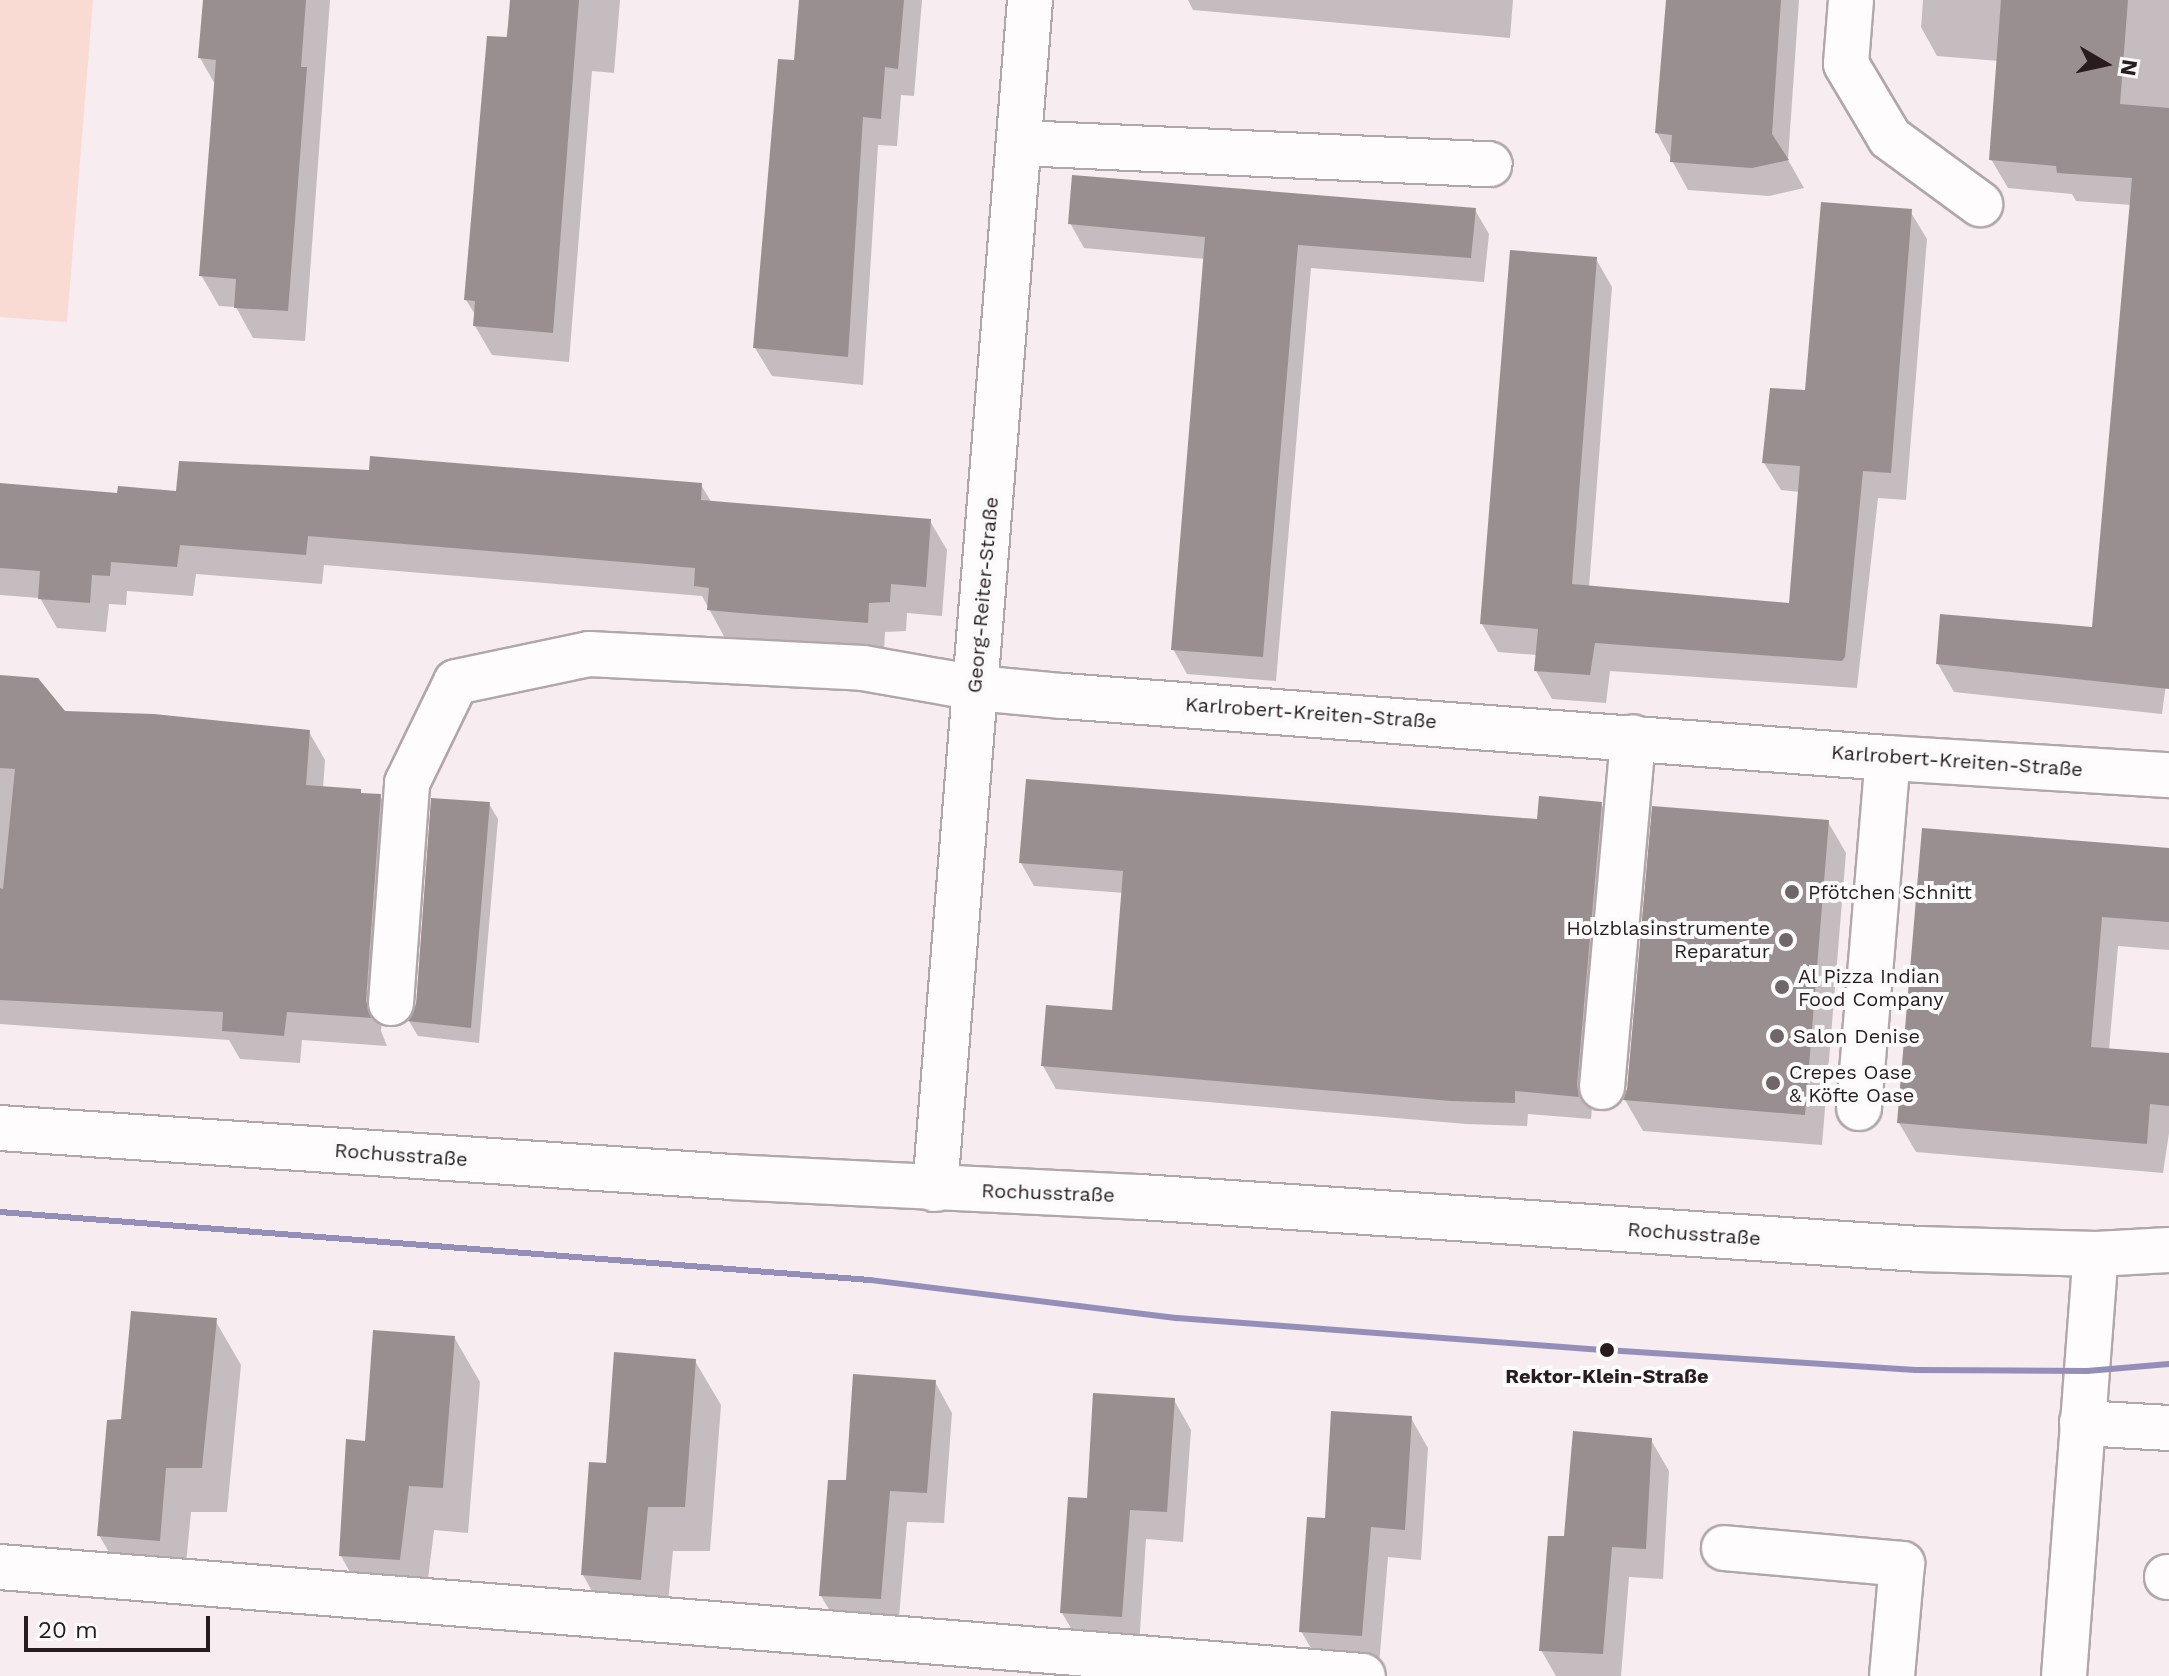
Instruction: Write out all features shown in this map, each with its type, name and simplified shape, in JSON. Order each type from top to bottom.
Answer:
[{"type":"street","name":"Georg-Reiter-Straße","points":[[935,1189],[1030,0]]},
{"type":"street","points":[[1851,0],[1846,64],[1890,138],[1980,204]]},
{"type":"street","points":[[1020,143],[1490,164]]},
{"type":"street","name":"Karlrobert-Kreiten-Straße","points":[[391,1003],[407,783],[456,682],[589,654],[863,668],[976,688],[1888,758],[2169,775]]},
{"type":"street","points":[[1602,1087],[1633,737]]},
{"type":"street","points":[[1859,1108],[1888,758]]},
{"type":"street","name":"Rochusstraße","points":[[0,1128],[935,1189],[1141,1197],[1919,1249],[2096,1254],[2169,1250]]},
{"type":"street","points":[[2064,1676],[2096,1254]]},
{"type":"street","points":[[2082,1423],[2169,1428]]},
{"type":"street","points":[[1724,1548],[1902,1564],[1892,1676]]},
{"type":"street","points":[[0,1567],[1363,1676]]},
{"type":"shaded area","points":[[0,0],[93,0],[67,322],[0,317]]},
{"type":"building","points":[[203,0],[306,0],[301,67],[307,67],[288,311],[234,308],[236,279],[199,276],[216,60],[198,58]]},
{"type":"building","points":[[510,0],[579,0],[553,333],[473,326],[475,301],[464,300],[487,36],[507,37]]},
{"type":"building","points":[[799,0],[904,0],[898,69],[885,67],[881,119],[863,117],[848,357],[753,348],[778,59],[794,60]]},
{"type":"building","points":[[1666,0],[1781,0],[1772,134],[1789,160],[1752,168],[1670,162],[1672,135],[1655,133]]},
{"type":"building","points":[[2001,0],[2128,0],[2120,104],[2169,108],[2169,689],[1936,664],[1940,614],[2092,627],[2132,178],[2057,173],[2056,166],[1989,160]]},
{"type":"building","points":[[1072,175],[1476,208],[1471,258],[1298,245],[1263,657],[1171,650],[1205,237],[1068,224]]},
{"type":"building","points":[[1821,202],[1912,209],[1891,473],[1863,471],[1845,657],[1842,661],[1595,643],[1590,675],[1534,671],[1538,629],[1480,624],[1510,250],[1597,257],[1572,584],[1789,603],[1800,466],[1762,463],[1770,388],[1805,390]]},
{"type":"building","points":[[370,456],[702,483],[701,500],[931,519],[926,587],[891,584],[890,602],[869,603],[868,623],[740,613],[707,610],[709,588],[694,586],[695,568],[308,536],[306,555],[180,545],[177,567],[111,562],[110,576],[92,575],[90,603],[38,599],[40,571],[0,568],[0,483],[117,493],[118,486],[176,491],[179,461],[369,470]]},
{"type":"building","points":[[0,675],[38,678],[65,711],[154,714],[310,730],[306,785],[361,789],[361,793],[381,794],[366,1001],[372,1018],[287,1012],[284,1036],[222,1031],[223,1012],[0,1000],[0,888],[3,889],[15,769],[0,768]]},
{"type":"building","points":[[1026,779],[1537,819],[1539,796],[1602,802],[1577,1085],[1579,1097],[1515,1091],[1515,1103],[1451,1101],[1041,1066],[1046,1005],[1112,1010],[1123,871],[1019,863]]},
{"type":"building","points":[[431,798],[490,802],[471,1028],[407,1021],[416,1005]]},
{"type":"building","points":[[1652,806],[1829,820],[1805,1115],[1623,1100],[1627,1089]]},
{"type":"building","points":[[1922,828],[2169,848],[2169,922],[2102,917],[2091,1047],[2169,1053],[2169,1106],[2150,1104],[2147,1144],[1897,1123]]},
{"type":"building","points":[[131,1311],[217,1318],[202,1468],[166,1468],[160,1541],[97,1536],[107,1420],[121,1419]]},
{"type":"building","points":[[373,1330],[455,1336],[443,1488],[409,1486],[400,1560],[339,1556],[346,1439],[365,1441]]},
{"type":"building","points":[[614,1352],[696,1359],[685,1507],[648,1507],[641,1580],[581,1575],[589,1462],[606,1463]]},
{"type":"building","points":[[853,1374],[936,1380],[927,1493],[890,1491],[881,1599],[819,1596],[828,1480],[846,1480]]},
{"type":"building","points":[[1093,1393],[1175,1398],[1167,1512],[1130,1510],[1122,1617],[1060,1613],[1068,1497],[1087,1498]]},
{"type":"building","points":[[1331,1411],[1412,1416],[1405,1530],[1371,1527],[1362,1636],[1299,1632],[1307,1517],[1325,1518]]},
{"type":"building","points":[[1573,1431],[1652,1438],[1646,1549],[1612,1547],[1603,1654],[1539,1651],[1548,1536],[1564,1536]]},
{"type":"transit line","points":[[0,1212],[870,1280],[1177,1318],[1606,1350],[1915,1370],[2087,1371],[2169,1364]]},
{"type":"place","name":"Pfötchen Schnitt","points":[[1792,892]]},
{"type":"place","name":"Holzblasinstrumente Reparatur","points":[[1786,940]]},
{"type":"place","name":"Al Pizza Indian Food Company","points":[[1782,987]]},
{"type":"place","name":"Salon Denise","points":[[1777,1036]]},
{"type":"place","name":"Crepes Oase & Köfte Oase","points":[[1773,1083]]},
{"type":"place","name":"Rektor-Klein-Straße","points":[[1607,1350]]}]
